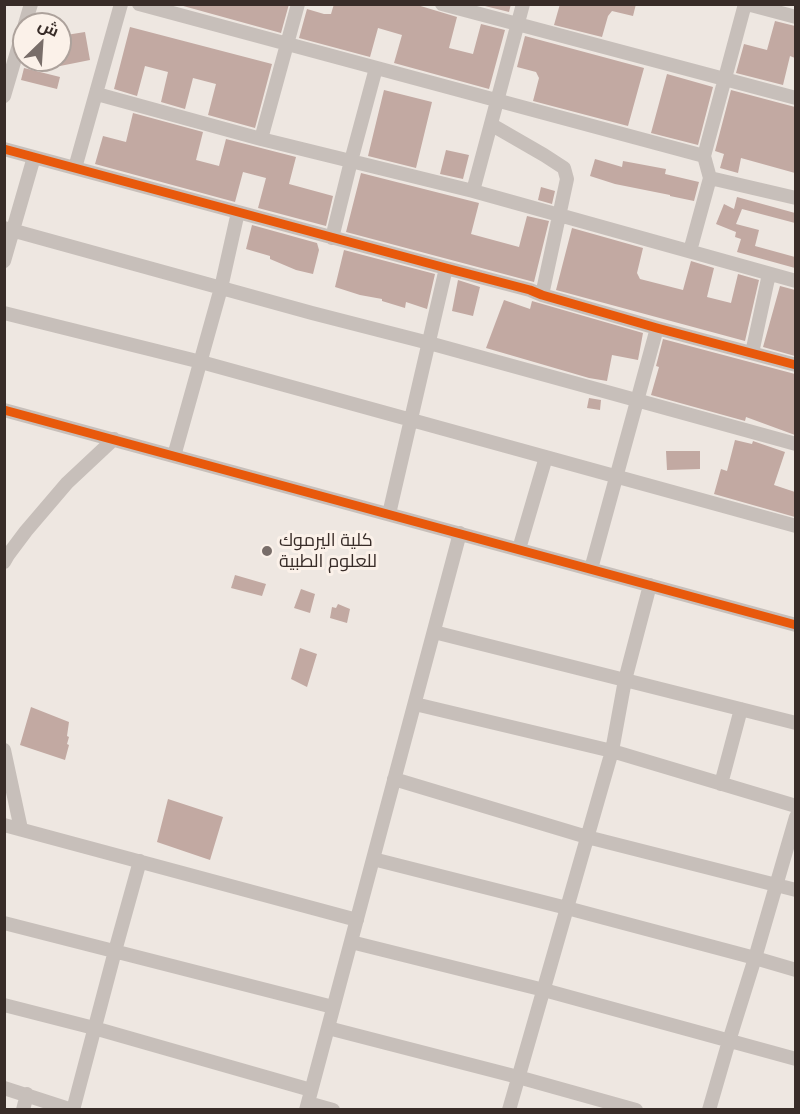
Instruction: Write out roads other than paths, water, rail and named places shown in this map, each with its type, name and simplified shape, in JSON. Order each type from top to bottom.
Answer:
[{"type":"street","points":[[75,168],[121,4]]},
{"type":"street","points":[[139,4],[704,156]]},
{"type":"street","points":[[261,139],[298,4]]},
{"type":"street","points":[[442,4],[795,98]]},
{"type":"street","points":[[474,192],[523,4]]},
{"type":"street","points":[[690,251],[710,178],[704,156],[746,4],[795,17]]},
{"type":"street","points":[[332,238],[376,68]]},
{"type":"street","points":[[4,96],[8,69]]},
{"type":"street","points":[[97,94],[261,139],[474,192],[795,281]]},
{"type":"street","points":[[492,125],[564,168],[567,179],[542,295]]},
{"type":"street","points":[[4,149],[530,290],[657,328],[795,365]]},
{"type":"street","points":[[4,261],[9,229],[34,157]]},
{"type":"street","points":[[710,178],[795,198]]},
{"type":"street","points":[[174,456],[221,288],[238,212]]},
{"type":"street","points":[[9,229],[795,444]]},
{"type":"street","points":[[389,514],[446,268]]},
{"type":"street","points":[[752,353],[770,274]]},
{"type":"street","points":[[4,313],[201,362],[795,526]]},
{"type":"street","points":[[591,569],[657,328]]},
{"type":"street","points":[[4,410],[795,625]]},
{"type":"street","points":[[4,562],[26,531],[67,483],[114,439]]},
{"type":"street","points":[[519,549],[546,457]]},
{"type":"street","points":[[308,1101],[460,534]]},
{"type":"street","points":[[509,1110],[612,751],[625,680],[650,585]]},
{"type":"street","points":[[434,632],[795,723]]},
{"type":"street","points":[[415,704],[612,751],[795,806]]},
{"type":"street","points":[[721,784],[741,710]]},
{"type":"street","points":[[4,750],[21,829]]},
{"type":"street","points":[[394,779],[587,837],[795,890]]},
{"type":"street","points":[[709,1110],[795,817]]},
{"type":"street","points":[[4,825],[357,920]]},
{"type":"street","points":[[373,859],[567,908],[795,970]]},
{"type":"street","points":[[4,1088],[72,1110],[140,861]]},
{"type":"street","points":[[4,923],[333,1007]]},
{"type":"street","points":[[351,942],[544,990],[795,1059]]},
{"type":"street","points":[[4,1005],[94,1028],[333,1110]]},
{"type":"street","points":[[328,1028],[636,1110]]},
{"type":"street","points":[[23,1110],[27,1094]]},
{"type":"place","name":"كلية اليرموك للعلوم الطبية","points":[[267,551]]}]
